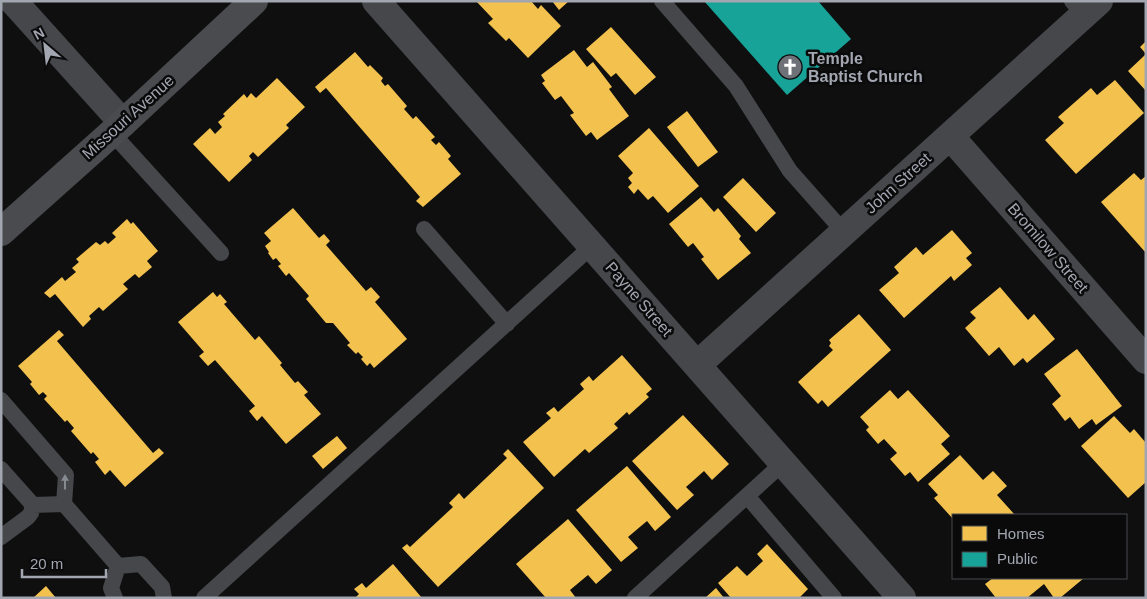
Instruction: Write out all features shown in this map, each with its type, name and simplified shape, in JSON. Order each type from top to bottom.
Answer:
[{"type":"main road","name":"Missouri Avenue","points":[[1,232],[254,1]]},
{"type":"street","points":[[12,1],[117,128]]},
{"type":"street","name":"Payne Street","points":[[376,1],[902,598]]},
{"type":"street","name":"John Street","points":[[697,365],[950,136],[1085,6]]},
{"type":"street","name":"Bromilow Street","points":[[950,136],[1146,360]]},
{"type":"lane","points":[[662,1],[736,86],[790,171],[844,232]]},
{"type":"lane","points":[[117,128],[221,253]]},
{"type":"lane","points":[[424,229],[507,324]]},
{"type":"lane","points":[[204,598],[592,246]]},
{"type":"lane","points":[[1,400],[66,475],[64,504],[118,566]]},
{"type":"lane","points":[[634,598],[783,463]]},
{"type":"lane","points":[[1,469],[33,505]]},
{"type":"lane","points":[[747,496],[834,598]]},
{"type":"lane","points":[[33,505],[64,504]]},
{"type":"lane","points":[[1,537],[28,517],[33,505]]},
{"type":"lane","points":[[118,566],[142,564],[162,587],[164,598]]},
{"type":"lane","points":[[116,598],[111,588],[118,566]]},
{"type":"building: Homes","points":[[476,1],[531,1],[538,9],[541,5],[561,26],[528,58],[509,38],[506,41],[488,23],[493,19]]},
{"type":"building: Homes","points":[[552,1],[569,1],[559,10]]},
{"type":"building: Homes","points":[[611,27],[656,77],[635,95],[616,73],[611,77],[586,49]]},
{"type":"building: Homes","points":[[1146,41],[1146,54],[1140,47]]},
{"type":"building: Homes","points":[[574,50],[587,67],[593,62],[612,87],[609,89],[629,116],[597,140],[591,132],[586,136],[570,115],[574,113],[561,96],[555,100],[542,83],[545,81],[541,75]]},
{"type":"building: Homes","points":[[355,52],[368,67],[370,65],[383,78],[381,81],[385,86],[388,84],[407,106],[404,109],[413,119],[416,116],[435,137],[431,140],[436,145],[439,142],[451,156],[448,159],[461,174],[423,207],[416,201],[420,197],[326,88],[320,93],[315,87]]},
{"type":"building: Homes","points":[[1146,54],[1146,91],[1128,71]]},
{"type":"building: Homes","points":[[277,78],[305,107],[286,125],[289,128],[258,157],[253,152],[249,156],[252,160],[229,182],[193,144],[210,128],[215,134],[222,127],[218,122],[225,116],[223,114],[244,94],[247,98],[251,93],[256,98]]},
{"type":"building: Homes","points":[[1115,80],[1144,113],[1076,174],[1045,140],[1064,123],[1058,117],[1091,88],[1097,95]]},
{"type":"building: Homes","points":[[687,111],[718,152],[698,167],[667,127]]},
{"type":"building: Homes","points":[[649,128],[699,186],[668,213],[653,196],[648,200],[638,189],[634,194],[628,187],[632,183],[628,178],[633,173],[618,156]]},
{"type":"building: Homes","points":[[1134,173],[1141,180],[1146,176],[1146,253],[1101,202]]},
{"type":"building: Homes","points":[[743,178],[776,213],[756,232],[723,197]]},
{"type":"building: Homes","points":[[701,197],[714,212],[718,208],[741,236],[739,239],[751,253],[718,280],[701,259],[704,257],[693,243],[688,247],[669,224]]},
{"type":"building: Homes","points":[[293,208],[319,238],[324,234],[330,241],[326,245],[366,291],[371,287],[380,297],[375,302],[407,339],[374,368],[370,363],[367,366],[361,359],[363,357],[358,352],[356,354],[347,345],[350,343],[333,323],[326,323],[306,299],[309,296],[289,273],[286,276],[278,266],[281,264],[276,258],[273,260],[268,253],[265,246],[271,241],[264,233]]},
{"type":"building: Homes","points":[[127,219],[131,224],[133,222],[158,251],[147,261],[152,267],[139,278],[135,274],[123,284],[128,289],[103,311],[99,307],[89,316],[91,319],[83,327],[55,294],[50,298],[44,293],[62,277],[65,281],[76,272],[72,268],[79,262],[76,259],[96,242],[100,245],[105,241],[108,244],[116,237],[112,233]]},
{"type":"building: Homes","points":[[952,230],[972,253],[966,258],[972,265],[954,281],[951,276],[904,318],[879,290],[899,273],[894,267],[916,247],[923,255]]},
{"type":"building: Homes","points":[[1000,287],[1028,320],[1034,314],[1055,339],[1027,363],[1023,358],[1014,366],[999,347],[989,356],[965,328],[976,318],[970,312]]},
{"type":"building: Homes","points":[[213,292],[217,297],[220,294],[227,302],[224,304],[255,340],[259,336],[282,363],[280,365],[295,383],[298,381],[308,392],[304,395],[321,414],[286,444],[262,416],[257,421],[249,411],[255,406],[215,360],[208,366],[199,356],[204,352],[178,322]]},
{"type":"building: Homes","points":[[859,314],[891,350],[828,407],[822,400],[818,404],[798,382],[833,350],[829,346],[831,343],[829,340]]},
{"type":"building: Homes","points":[[59,330],[64,335],[57,341],[153,453],[159,448],[164,453],[125,487],[110,470],[105,475],[95,462],[99,459],[93,452],[91,454],[71,431],[74,428],[67,420],[65,422],[44,399],[47,396],[43,392],[39,395],[30,384],[32,382],[18,366]]},
{"type":"building: Homes","points":[[1077,349],[1122,406],[1096,425],[1092,419],[1079,429],[1070,417],[1065,421],[1052,404],[1061,396],[1044,374]]},
{"type":"building: Homes","points":[[622,355],[652,389],[646,394],[649,397],[629,415],[627,412],[614,424],[618,428],[589,453],[585,449],[554,477],[523,442],[551,418],[546,413],[554,407],[558,412],[584,389],[580,384],[589,376],[593,381]]},
{"type":"building: Homes","points":[[890,390],[898,399],[908,390],[950,436],[941,444],[950,454],[918,482],[910,472],[905,476],[890,459],[897,453],[884,439],[878,444],[866,430],[869,427],[860,417]]},
{"type":"building: Homes","points":[[683,415],[729,464],[712,480],[704,471],[686,487],[694,495],[677,510],[632,461]]},
{"type":"building: Homes","points":[[1114,416],[1130,433],[1134,429],[1146,443],[1146,482],[1128,498],[1081,446]]},
{"type":"building: Homes","points":[[337,436],[347,448],[323,469],[312,456]]},
{"type":"building: Homes","points":[[508,449],[544,488],[438,587],[402,548],[407,544],[410,547],[453,507],[449,503],[459,493],[464,499],[507,458],[503,454]]},
{"type":"building: Homes","points":[[960,455],[983,480],[993,471],[1007,486],[997,495],[1014,514],[952,514],[952,518],[934,498],[938,495],[928,484]]},
{"type":"building: Homes","points":[[627,466],[671,517],[655,531],[647,521],[628,537],[638,548],[621,562],[576,510]]},
{"type":"building: Homes","points":[[568,519],[612,570],[596,584],[588,575],[570,590],[576,598],[546,598],[516,564]]},
{"type":"building: Homes","points":[[767,544],[808,589],[799,598],[731,598],[718,583],[737,566],[747,576],[763,561],[757,554]]},
{"type":"building: Homes","points":[[393,564],[422,598],[355,598],[359,594],[354,589],[362,583],[366,588]]},
{"type":"building: Homes","points":[[992,579],[1083,579],[1060,598],[1054,598],[1044,584],[1027,598],[996,598],[985,584]]},
{"type":"building: Homes","points":[[46,586],[56,598],[33,598]]},
{"type":"building: Homes","points":[[716,588],[724,598],[705,598]]},
{"type":"building: Public","name":"Temple Baptist Church","points":[[704,1],[818,1],[851,39],[787,95]]},
{"type":"place","name":"Temple Baptist Church","points":[[790,67]]}]
